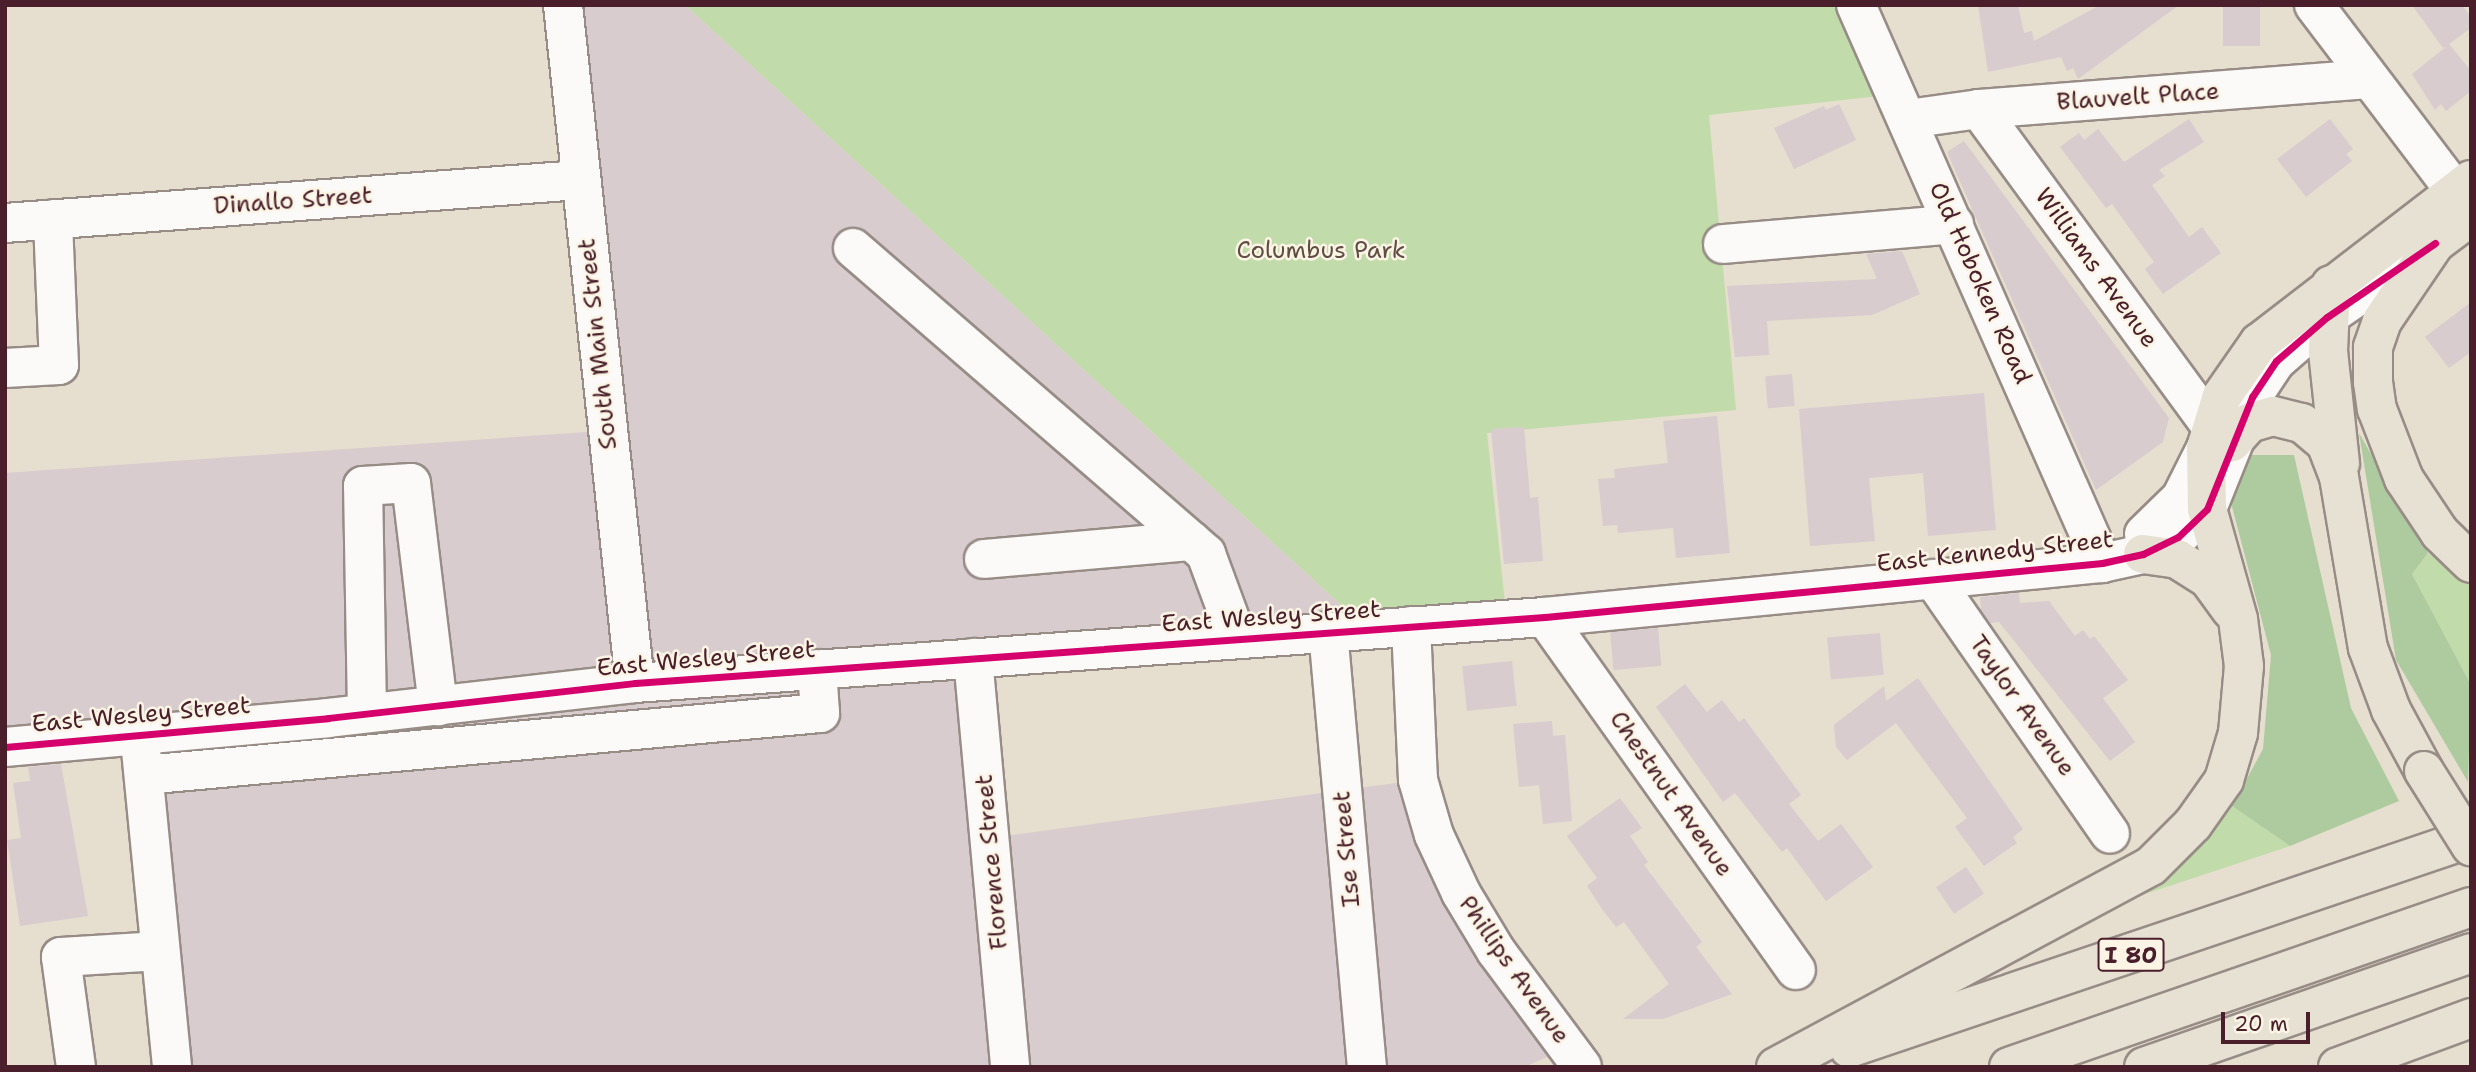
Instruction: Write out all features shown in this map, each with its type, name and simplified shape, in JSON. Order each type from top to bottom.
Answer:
[{"type":"main road","name":"East Kennedy Street","points":[[2435,243],[2466,196]]},
{"type":"main road","name":"East Kennedy Street","points":[[2329,301],[2466,196]]},
{"type":"main road","points":[[2435,243],[2382,321],[2373,347],[2372,382],[2376,409],[2404,479],[2440,533],[2471,563]]},
{"type":"main road","points":[[2329,301],[2344,500],[2368,648],[2391,710],[2424,771],[2471,845]]},
{"type":"main road","points":[[2217,439],[2261,418],[2302,423],[2326,443],[2344,500]]},
{"type":"main road","points":[[1776,1067],[2151,866],[2193,824],[2224,780],[2238,733],[2243,679],[2238,619],[2207,509]]},
{"type":"main road","points":[[2143,554],[2178,559],[2208,578],[2238,619]]},
{"type":"main road","name":"I 80","points":[[1790,1067],[2471,838]]},
{"type":"main road","points":[[2009,1067],[2471,907]]},
{"type":"main road","points":[[2144,1067],[2471,953]]},
{"type":"main road","points":[[2338,1067],[2471,1018]]},
{"type":"street","name":"South Main Street","points":[[563,5],[635,683]]},
{"type":"street","name":"Old Hoboken Road","points":[[1856,5],[2102,563]]},
{"type":"street","points":[[2314,5],[2368,79],[2466,196]]},
{"type":"street","name":"Blauvelt Place","points":[[1908,119],[1979,109],[2368,79]]},
{"type":"street","name":"Williams Avenue","points":[[1979,109],[2217,439]]},
{"type":"street","name":"Dinallo Street","points":[[5,223],[580,180]]},
{"type":"street","points":[[5,368],[59,365],[53,219]]},
{"type":"street","points":[[1723,244],[1954,224]]},
{"type":"street","name":"East Kennedy Street","points":[[2102,563],[2158,525],[2181,498],[2217,439],[2252,397],[2276,361],[2329,301],[2435,243]]},
{"type":"street","points":[[853,248],[1206,554],[1237,638]]},
{"type":"street","name":"East Kennedy Street","points":[[1411,626],[1545,617],[2102,563],[2143,554],[2178,537],[2207,509],[2217,439]]},
{"type":"street","points":[[368,713],[363,486],[411,483],[438,706]]},
{"type":"street","points":[[984,559],[1191,541]]},
{"type":"street","name":"Taylor Avenue","points":[[1933,579],[2110,834]]},
{"type":"street","name":"Chestnut Avenue","points":[[1545,617],[1796,970]]},
{"type":"street","name":"East Wesley Street","points":[[5,747],[438,706],[635,683],[1411,626]]},
{"type":"street","name":"Phillips Avenue","points":[[1411,626],[1418,780],[1434,835],[1461,893],[1496,951],[1575,1057]]},
{"type":"street","name":"Ise Street","points":[[1328,631],[1367,1067]]},
{"type":"street","points":[[965,658],[991,1067]]},
{"type":"street","name":"Florence Street","points":[[965,658],[1010,1067]]},
{"type":"street","points":[[144,775],[820,713],[817,669]]},
{"type":"street","points":[[139,734],[172,1067]]},
{"type":"street","points":[[76,1067],[61,957],[160,951]]},
{"type":"shaded area","points":[[570,5],[685,5],[1363,625],[977,659],[991,838],[1418,780],[1568,1048],[1524,1067],[184,1067],[155,732],[5,745],[5,473],[615,430]]},
{"type":"green space","name":"Columbus Park","points":[[685,5],[1855,5],[1896,94],[1709,115],[1736,410],[1487,433],[1506,613],[1363,625]]},
{"type":"green space","points":[[2359,433],[2428,553],[2412,574],[2471,685],[2468,782],[2396,660]]},
{"type":"green space","points":[[2249,455],[2294,455],[2351,708],[2399,801],[2290,846],[2232,806],[2263,749],[2271,655],[2230,499]]},
{"type":"green space","points":[[2428,553],[2471,585],[2471,685],[2412,574]]},
{"type":"green space","points":[[2232,806],[2290,846],[2139,896]]},
{"type":"building","points":[[618,5],[665,5],[853,166],[794,236],[1022,432],[885,592],[828,543],[792,584],[686,492],[721,452],[675,412],[713,369],[704,307],[659,314]]},
{"type":"building","points":[[1978,5],[2018,5],[2024,33],[2032,31],[2034,41],[2100,5],[2179,5],[2078,79],[2073,68],[2067,71],[2061,57],[1988,72]]},
{"type":"building","points":[[2223,5],[2260,5],[2260,46],[2223,46]]},
{"type":"building","points":[[2412,5],[2462,5],[2471,17],[2471,28],[2449,44],[2471,71],[2471,91],[2446,111],[2441,104],[2435,110],[2412,74],[2447,46],[2443,48]]},
{"type":"building","points":[[1839,104],[1856,140],[1794,169],[1774,128],[1824,106],[1826,110]]},
{"type":"building","points":[[2189,119],[2204,142],[2159,170],[2165,176],[2152,185],[2189,237],[2202,227],[2221,253],[2163,294],[2145,269],[2154,262],[2112,204],[2106,208],[2060,147],[2079,133],[2084,140],[2098,129],[2124,162]]},
{"type":"building","points":[[2330,119],[2353,149],[2346,154],[2352,161],[2306,197],[2277,159]]},
{"type":"building","points":[[1964,141],[2169,418],[2163,442],[2096,490],[1947,152]]},
{"type":"building","points":[[1902,251],[1920,294],[1872,315],[1767,321],[1769,355],[1735,357],[1727,286],[1877,279],[1866,254]]},
{"type":"building","points":[[2471,302],[2471,352],[2449,368],[2425,337]]},
{"type":"building","points":[[1792,374],[1795,406],[1768,408],[1765,376]]},
{"type":"building","points":[[1984,393],[1996,530],[1928,536],[1923,473],[1869,478],[1875,541],[1810,546],[1799,409]]},
{"type":"building","points":[[1717,416],[1730,553],[1676,558],[1673,528],[1618,533],[1617,525],[1603,526],[1598,479],[1615,478],[1614,469],[1668,463],[1663,421]]},
{"type":"building","points":[[1524,427],[1530,498],[1538,497],[1543,561],[1504,564],[1491,429]]},
{"type":"building","points":[[561,453],[574,634],[450,642],[437,462]]},
{"type":"building","points":[[288,463],[294,571],[317,570],[322,653],[267,656],[262,573],[198,577],[199,593],[168,595],[174,685],[5,696],[5,476]]},
{"type":"building","points":[[2019,593],[2020,603],[2049,601],[2075,636],[2083,630],[2090,639],[2094,636],[2128,680],[2103,698],[2135,742],[2110,761],[1999,622],[1990,623],[1981,610],[1980,597]]},
{"type":"building","points":[[1658,628],[1661,666],[1613,670],[1610,632]]},
{"type":"building","points":[[1880,633],[1884,675],[1831,679],[1827,638]]},
{"type":"building","points":[[1512,661],[1517,706],[1467,711],[1462,666]]},
{"type":"building","points":[[1918,678],[2023,829],[2013,837],[2017,843],[1984,866],[1955,827],[1967,818],[1896,723],[1847,760],[1836,747],[1834,725],[1884,686],[1886,701]]},
{"type":"building","points":[[1685,684],[1707,712],[1722,700],[1739,722],[1744,718],[1801,795],[1789,804],[1818,841],[1841,824],[1873,867],[1826,901],[1787,848],[1782,852],[1735,793],[1723,802],[1656,707]]},
{"type":"building","points":[[1552,721],[1553,736],[1565,735],[1572,821],[1543,824],[1539,785],[1519,787],[1513,724]]},
{"type":"building","points":[[61,764],[88,916],[20,926],[7,840],[21,838],[13,783],[30,781],[28,767]]},
{"type":"building","points":[[915,765],[942,1067],[220,1067],[198,821]]},
{"type":"building","points":[[1620,798],[1642,828],[1630,836],[1648,862],[1644,865],[1702,942],[1696,947],[1732,994],[1663,1019],[1623,1019],[1669,984],[1624,922],[1616,927],[1602,909],[1587,886],[1597,878],[1567,836]]},
{"type":"building","points":[[1239,814],[1252,917],[1265,915],[1278,1016],[1239,1021],[1244,1067],[1067,1067],[1061,1023],[1038,1026],[1030,961],[1059,957],[1052,901],[1029,904],[1021,842]]},
{"type":"building","points":[[1966,867],[1984,894],[1954,914],[1936,887]]},
{"type":"cycle path","points":[[5,747],[328,718],[635,683],[1545,617],[2102,563],[2143,554],[2178,537],[2207,509],[2252,397],[2276,361],[2327,317],[2435,243]]}]
